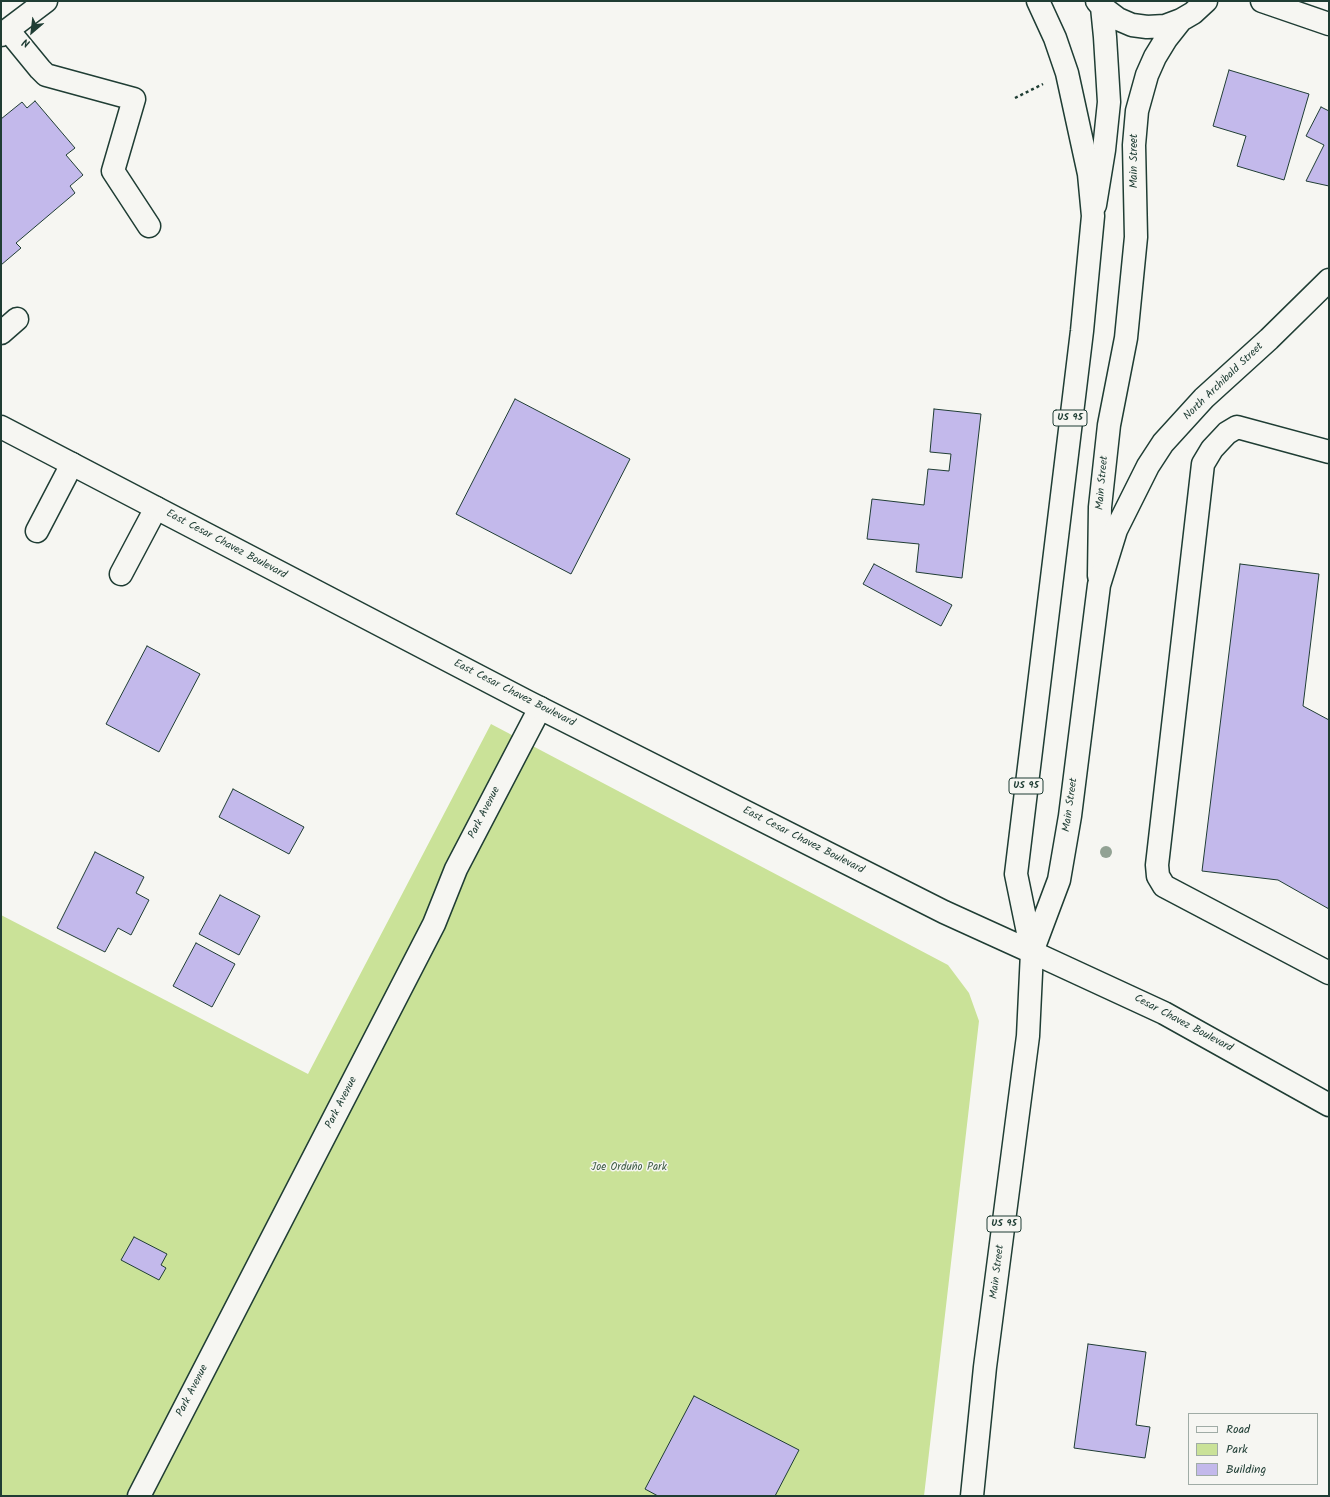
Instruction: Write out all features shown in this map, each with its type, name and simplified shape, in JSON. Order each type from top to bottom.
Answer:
[{"type":"main road","points":[[46,1],[4,33],[46,75],[66,82],[134,99],[113,172],[149,226]]},
{"type":"main road","name":"US 95","points":[[1038,1],[1055,38],[1067,73],[1089,174],[1093,216]]},
{"type":"main road","points":[[1099,4],[1118,19],[1147,28],[1165,26],[1182,20],[1193,13],[1205,1],[1209,1]]},
{"type":"main road","points":[[1262,1],[1329,24]]},
{"type":"main road","name":"Main Street","points":[[972,1496],[985,1367],[1028,1036],[1032,952],[1016,874],[1082,331],[1093,216],[1104,150],[1109,102],[1105,37],[1099,4]]},
{"type":"main road","name":"Main Street","points":[[1032,952],[1059,880],[1070,816],[1099,585],[1100,507],[1106,448],[1128,319],[1135,245],[1134,145],[1137,111],[1147,75],[1155,57],[1166,39],[1182,20]]},
{"type":"main road","name":"North Archibald Street","points":[[1099,585],[1116,530],[1135,490],[1163,444],[1204,398],[1269,339],[1329,280]]},
{"type":"main road","points":[[1,333],[17,318]]},
{"type":"main road","name":"East Cesar Chavez Boulevard","points":[[1,427],[540,708],[944,912],[1032,952]]},
{"type":"main road","points":[[1329,452],[1237,428],[1227,433],[1212,449],[1203,464],[1157,865],[1158,876],[1164,886],[1329,973]]},
{"type":"main road","points":[[36,531],[72,464]]},
{"type":"main road","points":[[121,574],[156,508]]},
{"type":"main road","name":"Park Avenue","points":[[139,1496],[431,931],[456,869],[540,708]]},
{"type":"main road","name":"Cesar Chavez Boulevard","points":[[1032,952],[1164,1013],[1329,1105]]},
{"type":"path","points":[[1015,98],[1045,83]]},
{"type":"green space","name":"Joe Orduño Park","points":[[491,724],[948,965],[969,993],[979,1021],[924,1496],[1,1496],[1,915],[308,1074]]},
{"type":"building","points":[[1229,70],[1309,94],[1284,180],[1237,166],[1246,136],[1213,126]]},
{"type":"building","points":[[35,101],[75,148],[66,155],[83,175],[70,186],[75,193],[16,243],[21,248],[1,265],[1,119],[22,102],[27,108]]},
{"type":"building","points":[[1321,107],[1329,111],[1329,186],[1306,181],[1324,145],[1306,136]]},
{"type":"building","points":[[515,399],[630,459],[571,574],[456,514]]},
{"type":"building","points":[[934,409],[981,414],[962,578],[916,572],[919,544],[867,539],[872,499],[924,505],[928,469],[949,471],[951,454],[930,452]]},
{"type":"building","points":[[874,564],[952,605],[941,626],[863,584]]},
{"type":"building","points":[[1240,564],[1319,574],[1303,706],[1329,720],[1329,909],[1278,880],[1202,871]]},
{"type":"building","points":[[147,646],[200,674],[159,752],[106,724]]},
{"type":"building","points":[[233,789],[304,827],[289,854],[219,817]]},
{"type":"building","points":[[95,852],[144,877],[136,893],[149,900],[131,935],[118,928],[105,952],[57,928]]},
{"type":"building","points":[[220,895],[260,916],[239,955],[199,934]]},
{"type":"building","points":[[196,943],[235,964],[212,1007],[173,986]]},
{"type":"building","points":[[134,1237],[167,1254],[161,1265],[166,1268],[159,1280],[121,1260]]},
{"type":"building","points":[[1088,1344],[1146,1352],[1136,1425],[1150,1427],[1145,1458],[1074,1448]]},
{"type":"building","points":[[694,1396],[799,1450],[775,1496],[658,1496],[645,1489]]}]
